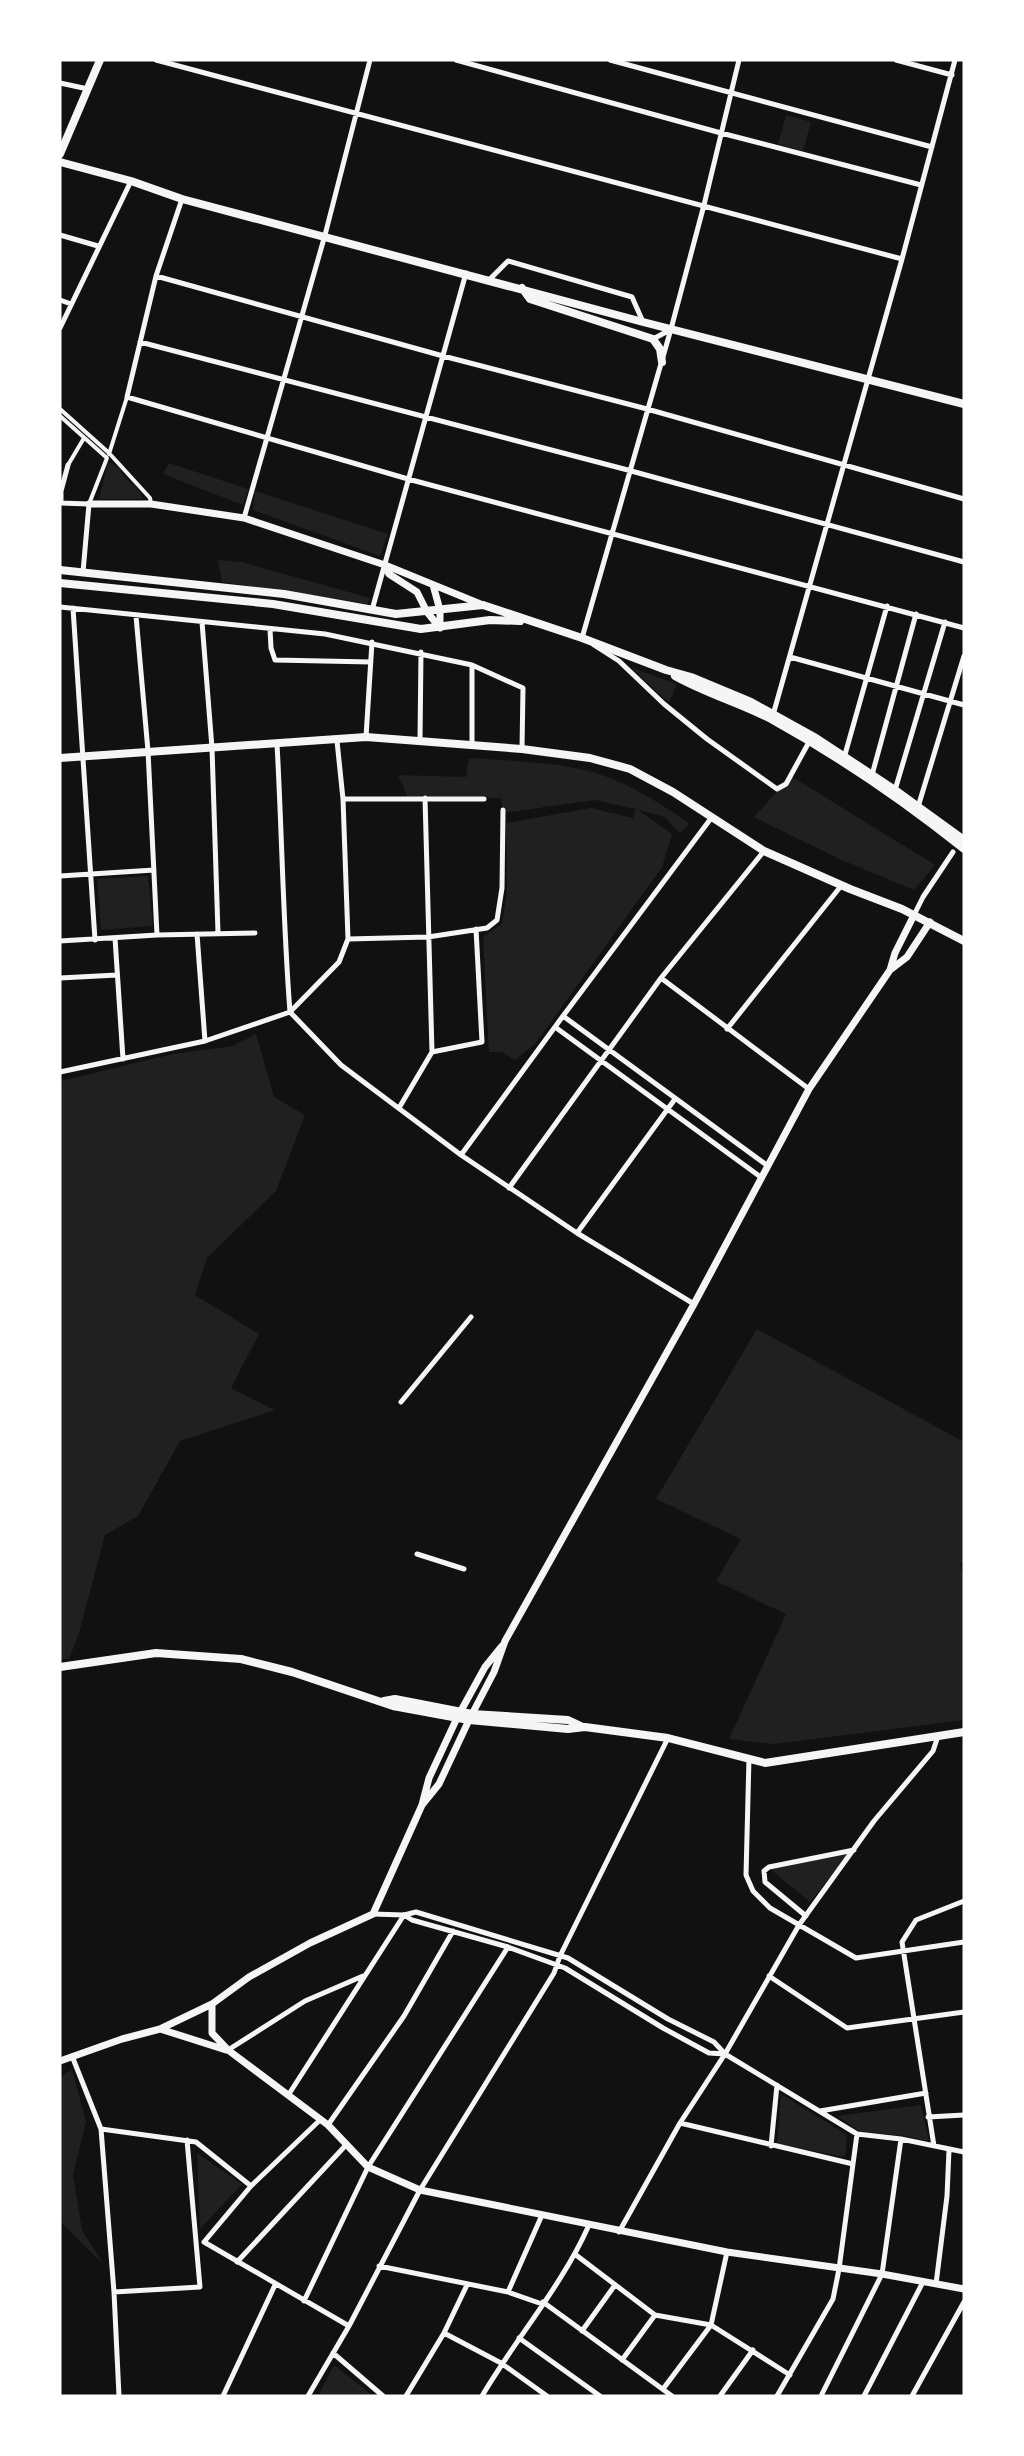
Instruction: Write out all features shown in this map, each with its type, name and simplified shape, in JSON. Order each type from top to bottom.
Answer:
[{"type":"main road","points":[[60,154],[100,60]]},
{"type":"main road","points":[[60,162],[130,181],[182,199],[490,279],[643,322],[964,404]]},
{"type":"main road","points":[[522,288],[530,300],[653,339],[660,349],[662,362]]},
{"type":"main road","points":[[60,570],[284,594],[396,614],[483,605],[691,677],[772,716],[843,760],[961,844]]},
{"type":"main road","points":[[60,583],[273,604],[421,629],[490,620],[527,621]]},
{"type":"main road","points":[[772,716],[808,742],[872,775],[895,790],[961,844]]},
{"type":"main road","points":[[60,758],[337,741],[366,737],[522,749],[590,758],[630,769],[673,792],[764,850],[841,886],[930,922],[964,940]]},
{"type":"main road","points":[[60,1667],[156,1653],[241,1659],[292,1672],[384,1701],[395,1699],[470,1717],[567,1720],[585,1728],[668,1738],[765,1763],[964,1732]]},
{"type":"street","points":[[156,60],[355,115],[704,205],[902,260]]},
{"type":"street","points":[[244,518],[324,235],[370,60]]},
{"type":"street","points":[[456,60],[921,185]]},
{"type":"street","points":[[610,60],[932,147]]},
{"type":"street","points":[[739,60],[671,329],[582,638],[619,661],[664,704],[707,739],[777,789],[786,784],[808,742]]},
{"type":"street","points":[[896,60],[952,75]]},
{"type":"street","points":[[772,716],[845,466],[955,60]]},
{"type":"street","points":[[60,83],[87,89]]},
{"type":"street","points":[[60,328],[130,181]]},
{"type":"street","points":[[83,572],[89,504],[127,397],[156,276],[182,199]]},
{"type":"street","points":[[60,235],[98,246]]},
{"type":"street","points":[[490,279],[508,261],[632,297],[643,322]]},
{"type":"street","points":[[372,610],[466,273]]},
{"type":"street","points":[[156,276],[443,356],[647,409],[964,499]]},
{"type":"street","points":[[60,300],[71,304]]},
{"type":"street","points":[[653,339],[671,329]]},
{"type":"street","points":[[140,342],[964,561]]},
{"type":"street","points":[[127,397],[408,479],[811,585],[964,628]]},
{"type":"street","points":[[60,409],[109,453],[150,498],[151,504]]},
{"type":"street","points":[[60,416],[107,458]]},
{"type":"street","points":[[84,438],[68,465],[61,491],[61,503],[151,504],[244,518],[385,565],[483,605]]},
{"type":"street","points":[[385,565],[389,574],[417,592],[440,628]]},
{"type":"street","points":[[433,585],[440,610],[440,628]]},
{"type":"street","points":[[843,760],[868,678],[886,606]]},
{"type":"street","points":[[60,607],[325,634],[421,652],[472,665],[523,688],[522,749]]},
{"type":"street","points":[[73,608],[95,940]]},
{"type":"street","points":[[872,775],[916,614]]},
{"type":"street","points":[[136,616],[148,751],[157,935]]},
{"type":"street","points":[[202,622],[212,748],[218,933]]},
{"type":"street","points":[[895,790],[945,622]]},
{"type":"street","points":[[270,629],[271,648],[275,660],[371,662]]},
{"type":"street","points":[[366,737],[372,642]]},
{"type":"street","points":[[420,740],[421,652]]},
{"type":"street","points":[[918,807],[964,656]]},
{"type":"street","points":[[790,657],[964,705]]},
{"type":"street","points":[[472,665],[472,745]]},
{"type":"street","points":[[60,1072],[205,1041],[291,1012],[339,962],[348,939],[343,799],[337,741]]},
{"type":"street","points":[[277,744],[284,873],[284,932],[291,1012],[341,1065],[461,1155],[577,1233],[694,1304]]},
{"type":"street","points":[[399,1108],[432,1052],[425,798]]},
{"type":"street","points":[[343,799],[484,799]]},
{"type":"street","points":[[348,939],[428,937],[487,928],[497,920],[502,888],[503,810]]},
{"type":"street","points":[[461,1155],[712,817]]},
{"type":"street","points":[[373,1914],[422,1805],[429,1778],[458,1715],[485,1667],[505,1641],[694,1304],[809,1089],[890,970],[895,953],[923,897],[961,844]]},
{"type":"street","points":[[509,1188],[661,978],[764,850]]},
{"type":"street","points":[[60,876],[154,870]]},
{"type":"street","points":[[727,1029],[841,886]]},
{"type":"street","points":[[890,970],[907,957],[930,922]]},
{"type":"street","points":[[432,1052],[482,1042],[476,929]]},
{"type":"street","points":[[60,941],[157,935],[255,933]]},
{"type":"street","points":[[197,934],[205,1041]]},
{"type":"street","points":[[115,938],[123,1059]]},
{"type":"street","points":[[60,978],[117,975]]},
{"type":"street","points":[[661,978],[809,1089]]},
{"type":"street","points":[[563,1016],[768,1166]]},
{"type":"street","points":[[555,1027],[762,1178]]},
{"type":"street","points":[[577,1233],[675,1099]]},
{"type":"street","points":[[401,1402],[471,1317]]},
{"type":"street","points":[[417,1554],[464,1569]]},
{"type":"street","points":[[422,1805],[439,1784],[494,1672],[505,1641]]},
{"type":"street","points":[[619,2232],[680,2123],[725,2054],[799,1925],[874,1821],[933,1751],[938,1736]]},
{"type":"street","points":[[308,2396],[349,2326],[420,2190],[554,1973],[560,1956],[668,1738]]},
{"type":"street","points":[[749,1758],[746,1869],[753,1891],[770,1908],[856,1958],[964,1942]]},
{"type":"street","points":[[806,1916],[765,1882],[764,1870],[769,1867],[854,1850]]},
{"type":"street","points":[[934,2146],[902,1942],[916,1920],[964,1901]]},
{"type":"street","points":[[60,2061],[122,2039],[160,2029],[212,2004],[249,1977],[310,1943],[373,1914],[404,1915],[416,1912],[568,1958],[669,2019],[714,2042],[725,2054],[857,2134],[901,2139],[964,2152]]},
{"type":"street","points":[[404,1915],[412,1920],[508,1947],[556,1965],[709,2054],[725,2054]]},
{"type":"street","points":[[289,2094],[404,1915]]},
{"type":"street","points":[[328,2125],[404,2016],[453,1931]]},
{"type":"street","points":[[303,2301],[369,2167],[508,1947]]},
{"type":"street","points":[[160,2029],[228,2050],[305,2001],[364,1976]]},
{"type":"street","points":[[769,1976],[847,2028],[964,2012]]},
{"type":"street","points":[[212,2004],[212,2033],[228,2050],[321,2119],[369,2167],[420,2190],[727,2252],[882,2274],[964,2289]]},
{"type":"street","points":[[72,2056],[101,2129],[114,2292],[119,2396]]},
{"type":"street","points":[[771,2146],[777,2085]]},
{"type":"street","points":[[820,2111],[926,2093]]},
{"type":"street","points":[[928,2117],[964,2115]]},
{"type":"street","points":[[204,2242],[251,2186],[321,2119]]},
{"type":"street","points":[[680,2123],[853,2164]]},
{"type":"street","points":[[101,2129],[196,2142],[251,2186]]},
{"type":"street","points":[[777,2396],[833,2299],[857,2134]]},
{"type":"street","points":[[821,2396],[882,2274],[901,2139]]},
{"type":"street","points":[[114,2292],[200,2287],[187,2140]]},
{"type":"street","points":[[237,2262],[345,2145]]},
{"type":"street","points":[[936,2284],[947,2196],[949,2150]]},
{"type":"street","points":[[508,2292],[542,2215]]},
{"type":"street","points":[[482,2396],[501,2363],[576,2255],[589,2225]]},
{"type":"street","points":[[196,2242],[204,2242],[349,2326]]},
{"type":"street","points":[[663,2389],[711,2325],[727,2252]]},
{"type":"street","points":[[576,2255],[655,2315],[711,2325],[790,2375]]},
{"type":"street","points":[[379,2266],[508,2292],[543,2303],[672,2396]]},
{"type":"street","points":[[864,2396],[923,2282]]},
{"type":"street","points":[[223,2396],[276,2285]]},
{"type":"street","points":[[406,2396],[444,2333],[467,2285]]},
{"type":"street","points":[[582,2331],[615,2285]]},
{"type":"street","points":[[912,2396],[964,2302]]},
{"type":"street","points":[[622,2360],[655,2315]]},
{"type":"street","points":[[444,2333],[501,2363],[547,2396]]},
{"type":"street","points":[[519,2338],[600,2396]]},
{"type":"street","points":[[720,2396],[753,2350]]},
{"type":"street","points":[[333,2353],[383,2396]]},
{"type":"shaded area","points":[[786,115],[811,122],[803,151],[778,144]]},
{"type":"shaded area","points":[[108,462],[119,467],[124,476],[139,490],[143,499],[99,499]]},
{"type":"shaded area","points":[[169,463],[248,489],[243,505],[163,474]]},
{"type":"shaded area","points":[[255,491],[388,534],[380,556],[253,510]]},
{"type":"shaded area","points":[[218,560],[242,562],[370,598],[368,604],[222,582]]},
{"type":"shaded area","points":[[632,668],[677,684],[669,703]]},
{"type":"shaded area","points":[[469,758],[559,765],[602,775],[642,793],[690,824],[679,833],[665,817],[638,810],[672,834],[662,867],[536,1043],[515,1060],[502,1052],[489,1052],[483,937],[502,924],[507,890],[506,823],[591,808],[633,818],[636,809],[595,800],[503,813],[501,798],[408,798],[398,775],[466,777]]},
{"type":"shaded area","points":[[791,776],[935,865],[914,890],[837,858],[754,817]]},
{"type":"shaded area","points":[[148,876],[153,926],[101,930],[97,879]]},
{"type":"shaded area","points":[[256,1034],[274,1097],[305,1115],[276,1191],[207,1258],[195,1295],[259,1334],[231,1388],[275,1410],[180,1441],[138,1516],[105,1535],[79,1633],[69,1659],[60,1659],[60,1081],[173,1054],[233,1046]]},
{"type":"shaded area","points":[[757,1329],[964,1442],[964,1562],[960,1563],[964,1582],[964,1720],[774,1744],[729,1739],[786,1614],[716,1581],[741,1539],[656,1499]]},
{"type":"shaded area","points":[[848,1854],[810,1902],[769,1868]]},
{"type":"shaded area","points":[[72,2070],[86,2121],[73,2175],[82,2230],[103,2264],[60,2221],[60,2077]]},
{"type":"shaded area","points":[[781,2094],[847,2135],[845,2157],[777,2144]]},
{"type":"shaded area","points":[[921,2105],[929,2141],[859,2131],[837,2116]]},
{"type":"shaded area","points":[[197,2153],[242,2184],[200,2229]]},
{"type":"shaded area","points":[[334,2365],[373,2396],[318,2396]]}]
